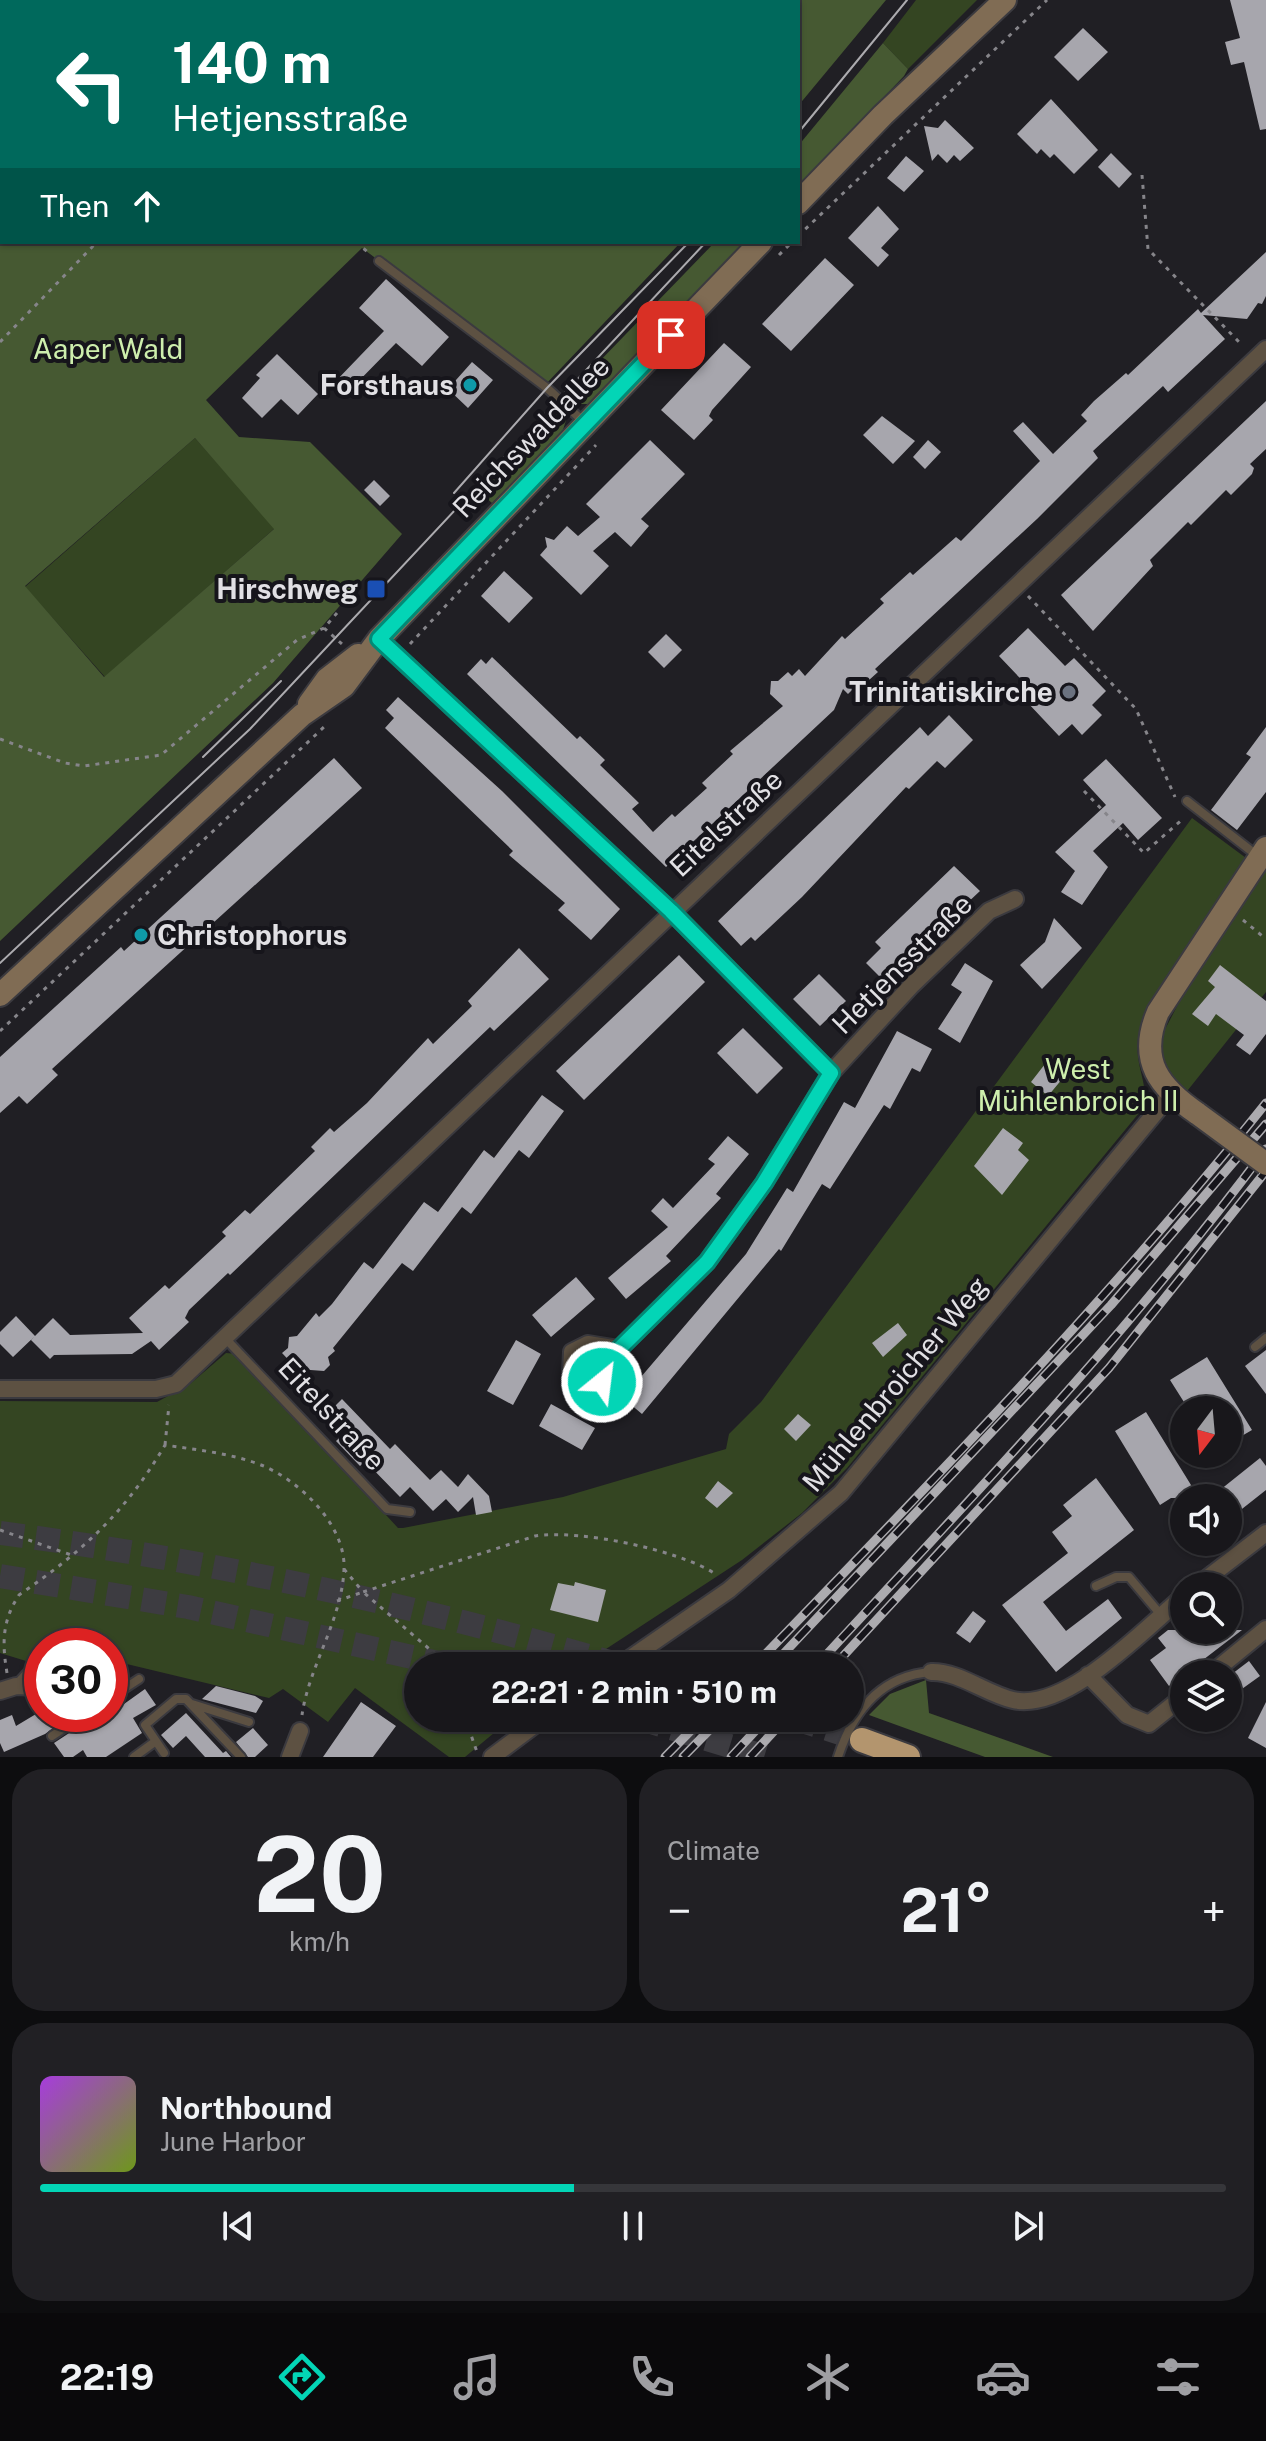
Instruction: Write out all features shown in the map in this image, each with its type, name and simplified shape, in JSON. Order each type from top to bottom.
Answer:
[{"type":"highway","points":[[862,1740],[908,1757]]},
{"type":"main road","points":[[800,201],[883,115],[1005,0]]},
{"type":"main road","name":"Reichswaldallee","points":[[0,995],[302,715],[327,679],[379,639],[759,244]]},
{"type":"main road","points":[[1263,853],[1154,1022],[1151,1060],[1170,1095],[1266,1164]]},
{"type":"street","name":"Eitelstraße","points":[[168,1387],[224,1338],[1261,354]]},
{"type":"street","points":[[379,639],[671,911]]},
{"type":"street","name":"Hetjensstraße","points":[[619,1349],[707,1262],[764,1183],[831,1073],[911,986],[989,911],[1015,899]]},
{"type":"street","name":"Hetjensstraße","points":[[671,911],[831,1073]]},
{"type":"street","name":"Mühlenbroicher Weg","points":[[639,1652],[729,1590],[841,1493],[1170,1095]]},
{"type":"street","points":[[0,1389],[168,1387]]},
{"type":"street","points":[[1215,1572],[1266,1533]]},
{"type":"street","points":[[931,1672],[945,1673],[1006,1698],[1033,1702],[1057,1695],[1088,1675],[1170,1608]]},
{"type":"street","points":[[1228,1660],[1266,1629]]},
{"type":"street","points":[[1088,1675],[1127,1715],[1149,1724],[1170,1707]]},
{"type":"street","points":[[290,1757],[300,1731]]},
{"type":"street","points":[[492,1757],[525,1732]]},
{"type":"lane","points":[[379,261],[537,381],[586,424]]},
{"type":"lane","points":[[1187,801],[1192,810],[1263,853]]},
{"type":"lane","name":"Eitelstraße","points":[[224,1338],[387,1509],[410,1512]]},
{"type":"lane","points":[[1255,1347],[1266,1338]]},
{"type":"lane","points":[[1096,1586],[1116,1577],[1129,1577],[1161,1615]]},
{"type":"lane","points":[[838,1757],[854,1719],[873,1694],[896,1680],[931,1672]]},
{"type":"lane","points":[[8,1689],[24,1676]]},
{"type":"lane","points":[[128,1685],[139,1679]]},
{"type":"lane","points":[[164,1753],[145,1725],[176,1699],[186,1699],[241,1757]]},
{"type":"lane","points":[[191,1704],[249,1722]]},
{"type":"lane","points":[[52,1736],[58,1732]]},
{"type":"lane","points":[[134,1757],[156,1741]]},
{"type":"path","points":[[800,234],[1047,0]]},
{"type":"path","points":[[1142,175],[1148,249],[1261,354]]},
{"type":"path","points":[[0,342],[95,244]]},
{"type":"path","points":[[1017,585],[1124,693],[1136,709],[1170,792],[1192,810],[1144,853],[1084,791]]},
{"type":"path","points":[[0,739],[65,763],[84,766],[161,755],[297,640],[324,628],[337,613]]},
{"type":"path","points":[[1227,908],[1266,939]]},
{"type":"path","points":[[8,1689],[3,1648],[10,1608],[19,1595],[74,1556],[131,1499],[165,1445],[168,1387]]},
{"type":"path","points":[[165,1445],[264,1466],[313,1503],[336,1533],[344,1569],[303,1708],[300,1731]]},
{"type":"path","points":[[0,1530],[74,1556]]},
{"type":"path","points":[[337,1601],[522,1540],[561,1533],[610,1540],[696,1563],[717,1575],[729,1590]]},
{"type":"path","points":[[344,1569],[370,1602],[432,1652]]},
{"type":"path","points":[[468,1732],[480,1757]]},
{"type":"green space","name":"Aaper Wald","points":[[800,0],[886,0],[800,104]]},
{"type":"green space","points":[[916,0],[977,0],[908,69],[883,43]]},
{"type":"green space","points":[[883,43],[908,69],[800,185],[800,144]]},
{"type":"green space","name":"Aaper Wald","points":[[0,244],[679,244],[545,385],[362,248],[206,400],[239,437],[310,442],[402,534],[273,683],[0,941]],"holes":[[[195,438],[274,529],[104,677],[25,586]]]},
{"type":"green space","points":[[713,244],[743,244],[589,404],[579,404],[565,397]]},
{"type":"green space","points":[[558,403],[568,414],[562,433],[492,503],[478,491]]},
{"type":"green space","points":[[195,438],[275,528],[105,677],[25,587]]},
{"type":"green space","name":"West Mühlenbroich II","points":[[1192,818],[1246,858],[1143,1018],[1137,1046],[1144,1092],[1139,1113],[847,1468],[802,1513],[742,1560],[601,1652],[404,1652],[404,1724],[355,1688],[328,1722],[283,1689],[269,1698],[128,1664],[128,1628],[24,1628],[24,1660],[0,1653],[0,1401],[157,1402],[190,1384],[226,1353],[238,1354],[398,1528],[563,1497],[726,1449],[729,1434],[761,1402]]},
{"type":"green space","points":[[1266,868],[1266,992],[1184,1095],[1171,1081],[1162,1054],[1162,1035],[1184,993]]},
{"type":"green space","points":[[926,1680],[929,1713],[1053,1757],[985,1757],[869,1715],[890,1694]]},
{"type":"green space","points":[[415,1732],[495,1732],[465,1757],[449,1757]]},
{"type":"building","points":[[1230,0],[1266,0],[1266,129],[1260,130],[1244,62],[1231,65],[1225,42],[1240,38]]},
{"type":"building","points":[[1083,28],[1108,52],[1078,81],[1054,57]]},
{"type":"building","points":[[1051,99],[1098,150],[1074,174],[1054,154],[1050,158],[1041,149],[1037,154],[1017,134]]},
{"type":"building","points":[[945,120],[974,148],[960,161],[954,155],[947,163],[938,154],[932,161],[924,126],[938,128]]},
{"type":"building","points":[[1111,153],[1132,174],[1119,188],[1098,167]]},
{"type":"building","points":[[906,156],[924,171],[904,192],[887,178]]},
{"type":"building","points":[[878,206],[899,229],[881,248],[889,255],[878,267],[848,238]]},
{"type":"building","points":[[1266,252],[1266,296],[1262,304],[1258,303],[1247,319],[1203,315],[1225,339],[1168,392],[1163,386],[1093,451],[1098,458],[1037,519],[875,669],[878,672],[859,689],[856,686],[848,694],[843,689],[834,710],[666,867],[467,674],[481,659],[486,664],[492,657],[577,739],[580,736],[605,760],[600,765],[639,803],[632,809],[653,832],[707,788],[702,783],[733,754],[730,751],[783,706],[770,694],[771,681],[778,681],[788,672],[792,676],[799,669],[805,676],[842,636],[845,639],[884,603],[880,599],[956,537],[961,541],[1040,461],[1013,431],[1023,422],[1053,454],[1087,421],[1081,415],[1094,401],[1126,373],[1128,375],[1198,309],[1201,313]]},
{"type":"building","points":[[825,258],[854,285],[791,351],[762,324]]},
{"type":"building","points":[[386,279],[449,337],[422,366],[396,343],[345,395],[333,384],[384,331],[359,308]]},
{"type":"building","points":[[724,343],[751,367],[712,410],[709,416],[713,420],[694,440],[661,410]]},
{"type":"building","points":[[277,354],[318,394],[298,415],[281,399],[262,418],[242,398],[260,378],[256,375]]},
{"type":"building","name":"Forsthaus","points":[[472,362],[493,380],[468,408],[448,389]]},
{"type":"building","points":[[1266,401],[1266,449],[1250,464],[1254,468],[1252,474],[1231,495],[1226,490],[1191,525],[1188,522],[1150,560],[1153,566],[1093,631],[1061,595]]},
{"type":"building","points":[[882,416],[915,441],[893,464],[863,435]]},
{"type":"building","points":[[650,440],[685,474],[641,519],[649,526],[631,547],[615,532],[593,551],[609,566],[581,595],[540,555],[547,547],[545,537],[554,540],[567,526],[578,536],[600,517],[586,504]]},
{"type":"building","points":[[928,440],[941,452],[925,469],[913,457]]},
{"type":"building","points":[[374,480],[390,496],[380,506],[364,490]]},
{"type":"building","points":[[504,571],[533,598],[509,623],[481,596]]},
{"type":"building","name":"Trinitatiskirche","points":[[1028,628],[1065,666],[1074,658],[1106,691],[1092,705],[1102,715],[1082,735],[1072,724],[1059,736],[1027,702],[1035,694],[999,656]]},
{"type":"building","points":[[666,634],[682,650],[664,668],[648,652]]},
{"type":"building","points":[[398,697],[502,791],[620,909],[591,940],[558,910],[565,903],[509,855],[513,851],[385,728],[394,718],[386,710]]},
{"type":"building","points":[[949,715],[973,740],[945,768],[937,761],[909,789],[906,787],[802,897],[755,941],[751,937],[741,946],[718,921],[920,727],[928,736]]},
{"type":"building","points":[[1266,727],[1266,792],[1237,830],[1211,810],[1251,757],[1246,754]]},
{"type":"building","points":[[334,758],[362,788],[52,1069],[58,1075],[27,1104],[19,1096],[0,1113],[0,1057],[121,947],[124,951]]},
{"type":"building","points":[[1106,759],[1162,818],[1138,840],[1123,823],[1093,851],[1108,867],[1082,905],[1061,892],[1075,871],[1055,852],[1106,805],[1083,780]]},
{"type":"building","points":[[954,866],[980,891],[884,981],[866,963],[881,948],[875,942]]},
{"type":"building","points":[[1054,918],[1082,948],[1042,989],[1020,965],[1045,942]]},
{"type":"building","points":[[519,948],[549,979],[494,1031],[490,1027],[230,1275],[228,1273],[189,1310],[185,1318],[189,1322],[159,1350],[151,1341],[132,1354],[54,1355],[50,1359],[31,1340],[53,1318],[70,1335],[143,1333],[129,1318],[165,1285],[169,1289],[226,1236],[222,1232],[245,1210],[250,1214],[315,1151],[311,1147],[330,1128],[334,1132],[367,1103],[428,1038],[433,1044],[472,1006],[468,1001]]},
{"type":"building","points":[[679,955],[705,982],[584,1100],[556,1071]]},
{"type":"building","points":[[965,963],[993,981],[960,1043],[938,1029],[962,992],[951,985]]},
{"type":"building","points":[[1220,965],[1266,1001],[1266,1034],[1250,1055],[1236,1045],[1244,1035],[1216,1014],[1208,1026],[1192,1014],[1215,987],[1208,981]]},
{"type":"building","points":[[819,974],[846,1001],[820,1026],[793,999]]},
{"type":"building","points":[[743,1028],[783,1068],[757,1094],[717,1053]]},
{"type":"building","points":[[897,1031],[932,1049],[920,1072],[912,1068],[890,1109],[884,1105],[830,1189],[822,1184],[781,1251],[779,1249],[642,1414],[623,1398],[746,1254],[787,1188],[793,1192],[844,1102],[855,1108]]},
{"type":"building","points":[[1045,1064],[1063,1078],[1048,1096],[1031,1082]]},
{"type":"building","points":[[542,1095],[564,1111],[529,1158],[519,1150],[471,1214],[462,1207],[413,1271],[402,1263],[333,1348],[335,1351],[328,1357],[330,1365],[324,1371],[297,1369],[282,1353],[288,1348],[289,1337],[297,1336],[316,1313],[319,1317],[332,1304],[364,1262],[373,1269],[424,1202],[438,1212],[484,1150],[494,1158]]},
{"type":"building","points":[[1003,1128],[1023,1143],[1018,1150],[1029,1160],[1002,1195],[974,1166]]},
{"type":"building","points":[[728,1136],[749,1154],[716,1194],[721,1198],[666,1256],[671,1261],[626,1299],[608,1278],[668,1227],[651,1211],[663,1198],[673,1208],[715,1164],[708,1159]]},
{"type":"building","points":[[576,1277],[595,1299],[551,1337],[532,1315]]},
{"type":"building","points":[[16,1316],[35,1336],[13,1357],[0,1344],[0,1332]]},
{"type":"building","points":[[898,1323],[907,1335],[883,1357],[872,1343]]},
{"type":"building","points":[[516,1340],[541,1354],[513,1405],[487,1391]]},
{"type":"building","points":[[1266,1350],[1266,1394],[1245,1366]]},
{"type":"building","points":[[1207,1357],[1231,1396],[1180,1396],[1170,1380]]},
{"type":"building","points":[[342,1399],[390,1449],[395,1444],[430,1480],[441,1470],[458,1487],[468,1474],[489,1496],[492,1512],[476,1515],[473,1497],[458,1512],[446,1499],[433,1511],[410,1487],[400,1497],[365,1461],[360,1466],[336,1441],[350,1428],[332,1409]]},
{"type":"building","points":[[551,1404],[595,1428],[582,1450],[539,1426]]},
{"type":"building","points":[[1146,1412],[1170,1451],[1170,1468],[1181,1468],[1190,1484],[1170,1484],[1170,1499],[1160,1505],[1115,1431]]},
{"type":"building","points":[[798,1414],[811,1425],[796,1441],[784,1429]]},
{"type":"building","points":[[1242,1414],[1252,1430],[1242,1436]]},
{"type":"building","points":[[1260,1458],[1266,1466],[1266,1490],[1242,1509],[1242,1484],[1228,1484]]},
{"type":"building","points":[[1096,1478],[1134,1530],[1043,1602],[1066,1631],[1108,1599],[1122,1618],[1056,1672],[1002,1605],[1068,1553],[1052,1532],[1072,1516],[1063,1505]]},
{"type":"building","points":[[718,1481],[733,1493],[717,1508],[705,1498]]},
{"type":"building","points":[[575,1582],[606,1590],[598,1622],[550,1610],[558,1583],[574,1586]]},
{"type":"building","points":[[973,1611],[986,1621],[970,1643],[956,1633]]},
{"type":"building","points":[[1170,1630],[1170,1644],[1224,1644],[1203,1660],[1170,1660],[1169,1686],[1150,1660],[1166,1648],[1158,1638]]},
{"type":"building","points":[[1249,1661],[1260,1676],[1242,1689],[1242,1666]]},
{"type":"building","points":[[216,1686],[263,1701],[256,1713],[202,1699]]},
{"type":"building","points":[[145,1689],[156,1705],[133,1718],[142,1733],[106,1757],[87,1757],[83,1750],[73,1757],[64,1757],[54,1743],[71,1732],[128,1732],[128,1701]]},
{"type":"building","points":[[361,1702],[396,1726],[373,1757],[323,1757]]},
{"type":"building","points":[[1266,1702],[1266,1748],[1248,1738]]},
{"type":"building","points":[[186,1713],[223,1753],[226,1751],[231,1757],[205,1757],[186,1736],[173,1748],[161,1735]]},
{"type":"building","points":[[12,1715],[16,1726],[24,1721],[24,1732],[48,1732],[4,1752],[0,1743],[0,1720]]},
{"type":"building","points":[[253,1728],[268,1745],[255,1757],[248,1757],[236,1742]]},
{"type":"tunnel","points":[[0,1533],[158,1557],[314,1587],[574,1652]]},
{"type":"tunnel","points":[[0,1576],[188,1607],[404,1655]]},
{"type":"tunnel","points":[[684,1732],[766,1757]]},
{"type":"tunnel","points":[[837,1732],[862,1740]]},
{"type":"tram line","points":[[800,131],[907,0]]},
{"type":"tram line","points":[[454,493],[547,388],[687,244]]},
{"type":"tram line","points":[[0,963],[250,729],[704,244]]},
{"type":"tram line","points":[[203,757],[281,681]]},
{"type":"railway","points":[[767,1652],[1081,1320],[1266,1103]]},
{"type":"railway","points":[[785,1652],[1111,1305],[1266,1124]]},
{"type":"railway","points":[[829,1652],[1104,1349],[1160,1284],[1266,1149]]},
{"type":"railway","points":[[847,1652],[1109,1368],[1266,1171]]},
{"type":"railway","points":[[665,1757],[689,1732]]},
{"type":"railway","points":[[683,1757],[707,1732]]},
{"type":"railway","points":[[731,1757],[754,1732]]},
{"type":"railway","points":[[750,1757],[773,1732]]},
{"type":"place","name":"Forsthaus","points":[[470,385]]},
{"type":"place","name":"Hirschweg","points":[[376,589]]},
{"type":"place","name":"Trinitatiskirche","points":[[1069,692]]},
{"type":"place","name":"Christophorus","points":[[141,935]]},
{"type":"route","points":[[602,1382],[608,1377],[619,1349],[707,1262],[764,1183],[831,1073],[671,911],[379,639],[671,335]]}]
